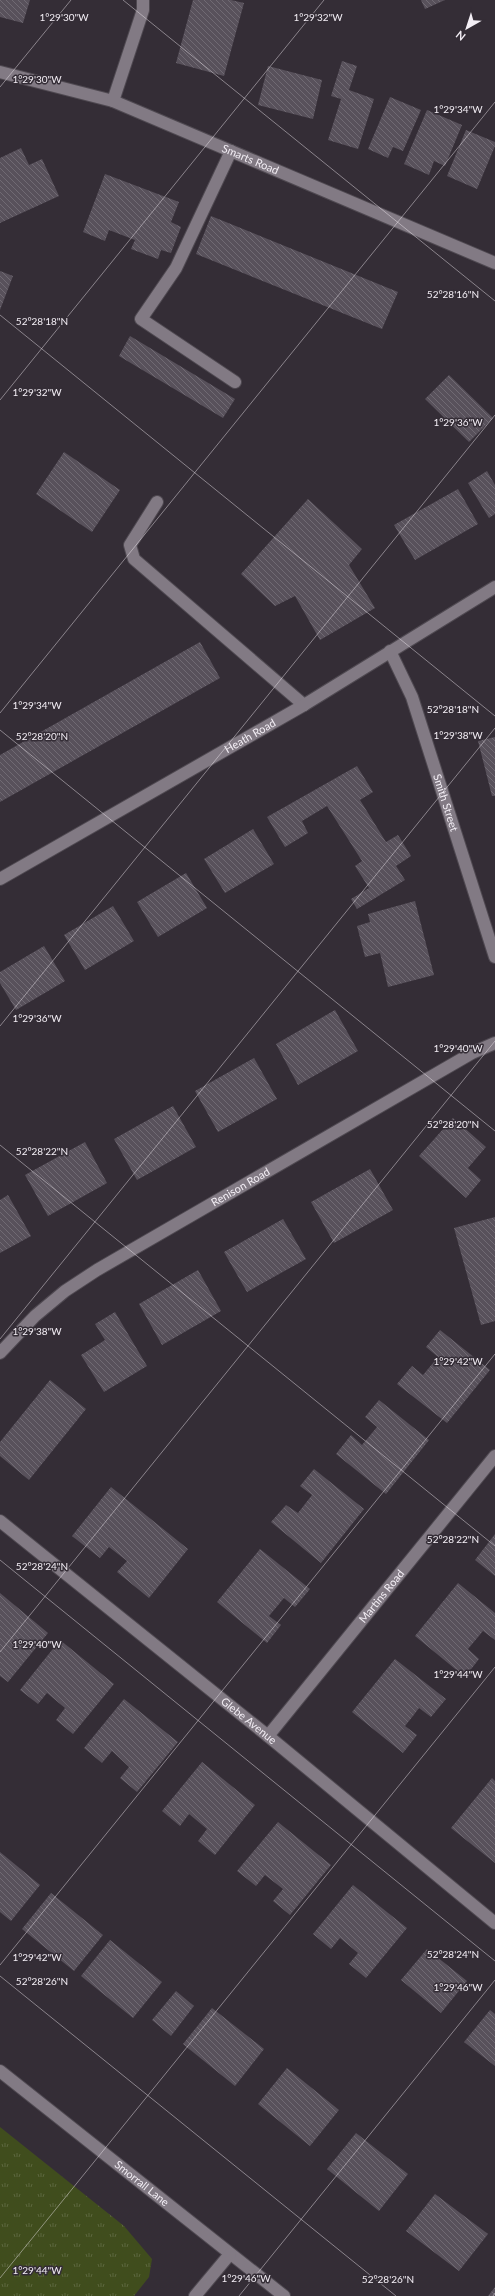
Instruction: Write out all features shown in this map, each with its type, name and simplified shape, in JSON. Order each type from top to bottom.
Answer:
[{"type":"street","points":[[113,101],[143,10],[143,0]]},
{"type":"street","name":"Smarts Road","points":[[0,72],[113,101],[495,263]]},
{"type":"street","points":[[231,151],[176,268],[141,319],[236,382]]},
{"type":"street","points":[[157,502],[130,545],[134,560],[304,705]]},
{"type":"street","name":"Heath Road","points":[[0,879],[304,705],[495,587]]},
{"type":"street","name":"Smith Street","points":[[390,651],[412,696],[495,957]]},
{"type":"street","name":"Renison Road","points":[[0,1353],[35,1316],[65,1292],[97,1270],[472,1053],[495,1043]]},
{"type":"street","name":"Martins Road","points":[[268,1736],[495,1456]]},
{"type":"street","name":"Glebe Avenue","points":[[0,1521],[268,1736],[495,1923]]},
{"type":"street","name":"Smorrall Lane","points":[[0,2071],[284,2296]]},
{"type":"street","points":[[195,2296],[230,2254]]},
{"type":"green space","points":[[0,2127],[124,2226],[152,2259],[149,2277],[134,2296],[0,2296]]},
{"type":"building","points":[[0,0],[30,0],[23,23],[0,17]]},
{"type":"building","points":[[193,0],[231,0],[244,3],[224,76],[176,63]]},
{"type":"building","points":[[421,0],[445,0],[425,9]]},
{"type":"building","points":[[342,61],[357,66],[349,90],[374,99],[358,149],[328,140],[341,99],[331,96]]},
{"type":"building","points":[[268,66],[322,80],[313,119],[258,105]]},
{"type":"building","points":[[390,97],[421,110],[403,151],[393,147],[388,158],[368,149]]},
{"type":"building","points":[[427,110],[462,125],[445,166],[434,161],[429,175],[404,164]]},
{"type":"building","points":[[466,130],[495,142],[495,146],[477,189],[447,176]]},
{"type":"building","points":[[21,148],[29,165],[42,159],[59,196],[0,223],[0,158]]},
{"type":"building","points":[[105,174],[179,202],[171,222],[181,227],[171,253],[161,250],[158,259],[131,249],[135,240],[109,230],[105,241],[83,232]]},
{"type":"building","points":[[211,216],[398,292],[382,329],[196,254]]},
{"type":"building","points":[[0,271],[13,276],[0,310]]},
{"type":"building","points":[[130,336],[235,399],[223,418],[119,356]]},
{"type":"building","points":[[449,375],[493,418],[469,442],[425,399]]},
{"type":"building","points":[[64,452],[120,490],[92,532],[36,494]]},
{"type":"building","points":[[487,471],[495,485],[495,514],[489,518],[468,483]]},
{"type":"building","points":[[458,489],[478,524],[415,560],[394,525]]},
{"type":"building","points":[[308,499],[362,549],[349,565],[375,608],[320,640],[295,596],[275,606],[241,574]]},
{"type":"building","points":[[200,642],[220,678],[0,802],[0,755]]},
{"type":"building","points":[[495,737],[495,796],[492,796],[478,741]]},
{"type":"building","points":[[357,766],[373,792],[360,800],[386,842],[398,835],[411,856],[396,866],[405,880],[357,909],[351,899],[369,888],[355,866],[362,861],[327,806],[302,821],[308,833],[285,847],[267,817]]},
{"type":"building","points":[[253,829],[274,864],[225,893],[204,859]]},
{"type":"building","points":[[186,873],[207,908],[158,937],[137,902]]},
{"type":"building","points":[[415,901],[434,975],[388,987],[380,953],[365,957],[357,926],[370,922],[368,914]]},
{"type":"building","points":[[113,906],[134,941],[85,970],[64,935]]},
{"type":"building","points":[[44,946],[65,981],[16,1010],[0,983],[0,972]]},
{"type":"building","points":[[335,1010],[358,1051],[298,1085],[276,1044]]},
{"type":"building","points":[[254,1058],[277,1099],[218,1132],[195,1091]]},
{"type":"building","points":[[173,1106],[196,1147],[137,1180],[114,1139]]},
{"type":"building","points":[[453,1118],[486,1147],[468,1168],[481,1180],[466,1198],[419,1156]]},
{"type":"building","points":[[85,1142],[107,1183],[48,1216],[25,1175]]},
{"type":"building","points":[[370,1169],[393,1210],[334,1243],[311,1202]]},
{"type":"building","points":[[8,1195],[31,1236],[0,1253],[0,1200]]},
{"type":"building","points":[[495,1217],[495,1321],[481,1325],[454,1228]]},
{"type":"building","points":[[283,1219],[306,1259],[247,1292],[224,1252]]},
{"type":"building","points":[[198,1270],[221,1311],[162,1345],[139,1304]]},
{"type":"building","points":[[115,1312],[147,1366],[104,1392],[81,1355],[105,1340],[95,1324]]},
{"type":"building","points":[[440,1330],[490,1370],[447,1423],[397,1384],[412,1366],[423,1375],[438,1357],[426,1347]]},
{"type":"building","points":[[50,1380],[86,1409],[29,1480],[0,1456],[0,1442]]},
{"type":"building","points":[[379,1400],[429,1440],[386,1494],[336,1454],[351,1435],[362,1445],[377,1427],[365,1417]]},
{"type":"building","points":[[314,1469],[364,1509],[321,1563],[271,1522],[286,1505],[298,1513],[312,1495],[300,1486]]},
{"type":"building","points":[[111,1487],[188,1549],[149,1598],[117,1572],[127,1561],[109,1547],[100,1558],[72,1536]]},
{"type":"building","points":[[495,1534],[495,1576],[475,1560]]},
{"type":"building","points":[[260,1549],[310,1589],[295,1607],[284,1598],[269,1616],[281,1625],[267,1643],[217,1602]]},
{"type":"building","points":[[458,1583],[495,1613],[495,1640],[483,1631],[468,1649],[479,1659],[465,1677],[415,1636]]},
{"type":"building","points":[[0,1593],[48,1633],[8,1682],[0,1676]]},
{"type":"building","points":[[60,1640],[114,1684],[73,1734],[56,1720],[65,1708],[47,1693],[38,1704],[20,1690]]},
{"type":"building","points":[[395,1659],[446,1699],[431,1717],[419,1708],[405,1726],[417,1735],[403,1753],[352,1712]]},
{"type":"building","points":[[124,1699],[178,1742],[137,1792],[120,1778],[129,1767],[112,1751],[102,1763],[84,1748]]},
{"type":"building","points":[[202,1762],[255,1805],[215,1855],[198,1841],[207,1829],[189,1814],[180,1826],[162,1811]]},
{"type":"building","points":[[492,1778],[495,1781],[495,1863],[451,1828]]},
{"type":"building","points":[[278,1822],[331,1865],[290,1915],[273,1901],[283,1889],[265,1875],[256,1886],[237,1871]]},
{"type":"building","points":[[0,1852],[40,1885],[11,1921],[0,1912]]},
{"type":"building","points":[[353,1885],[407,1928],[366,1978],[349,1964],[358,1953],[340,1938],[331,1949],[313,1934]]},
{"type":"building","points":[[51,1893],[103,1935],[74,1971],[22,1929]]},
{"type":"building","points":[[110,1940],[162,1982],[133,2018],[81,1976]]},
{"type":"building","points":[[427,1949],[467,1981],[441,2013],[401,1980]]},
{"type":"building","points":[[176,1991],[194,2006],[171,2036],[152,2020]]},
{"type":"building","points":[[212,2008],[264,2049],[235,2086],[183,2044]]},
{"type":"building","points":[[490,2010],[495,2014],[495,2066],[464,2042]]},
{"type":"building","points":[[287,2068],[339,2110],[310,2146],[258,2104]]},
{"type":"building","points":[[356,2133],[408,2174],[379,2211],[327,2169]]},
{"type":"building","points":[[435,2194],[488,2234],[459,2271],[406,2231]]},
{"type":"building","points":[[495,2287],[495,2296],[488,2296]]}]
